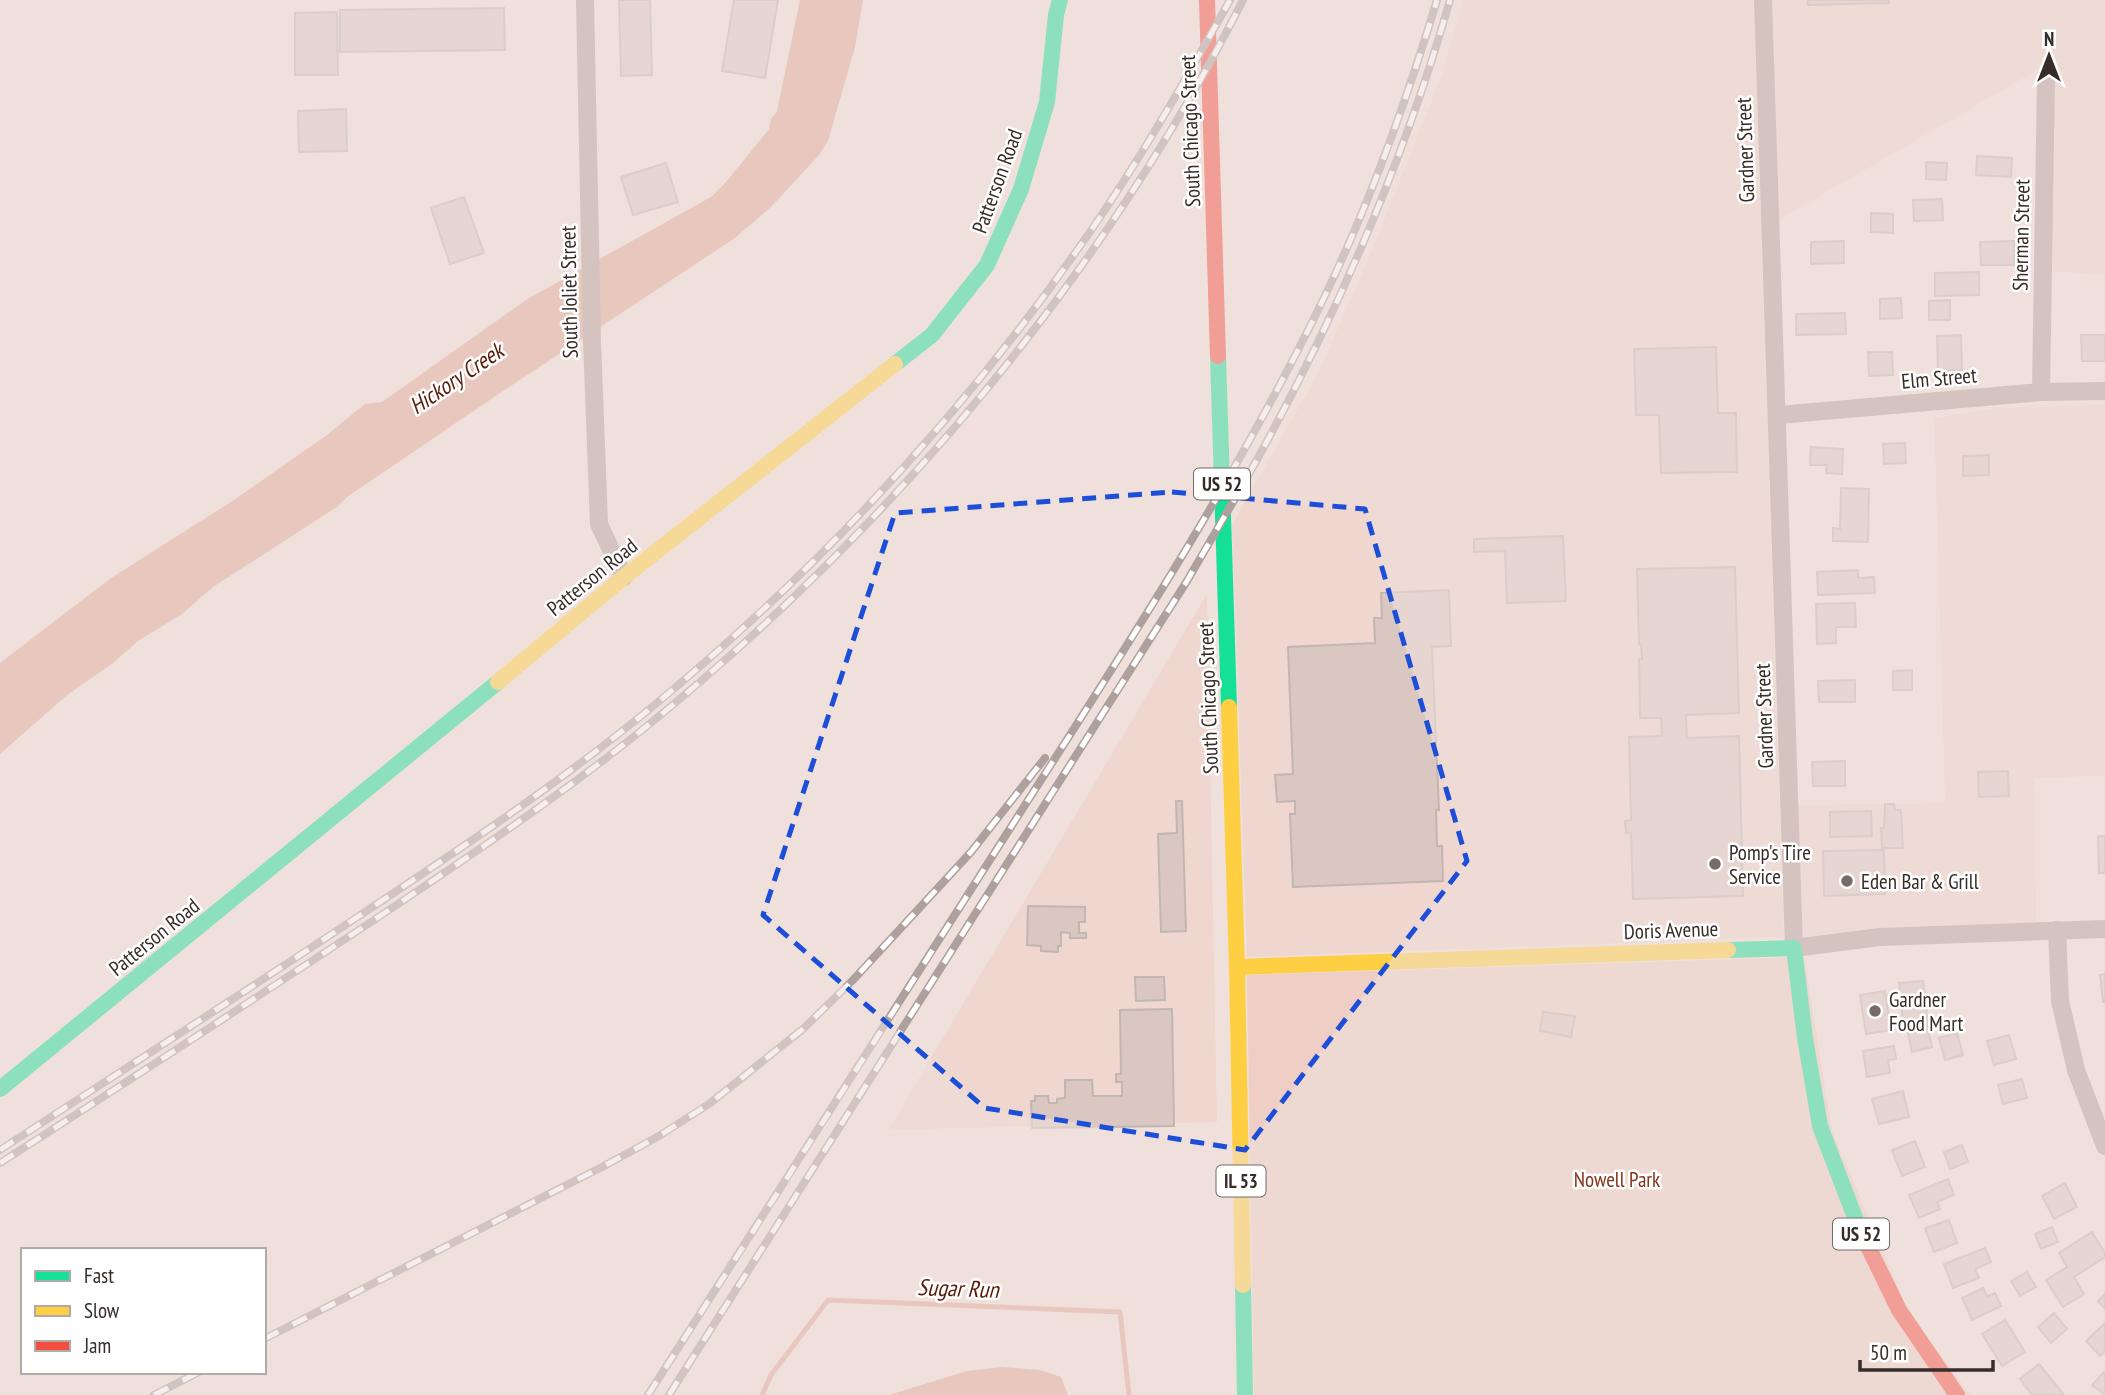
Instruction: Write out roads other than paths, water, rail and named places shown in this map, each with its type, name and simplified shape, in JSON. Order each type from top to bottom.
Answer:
[{"type":"main road","name":"Patterson Road","points":[[0,1089],[394,769],[624,577],[932,335],[987,265],[1021,189],[1047,102],[1060,0]]},
{"type":"main road","name":"South Chicago Street","points":[[1207,0],[1237,967],[1245,1395]]},
{"type":"main road","name":"Doris Avenue","points":[[1237,967],[1794,948]]},
{"type":"main road","name":"Gardner Street","points":[[1794,948],[1805,1038],[1820,1126],[1839,1179],[1854,1218],[1899,1310],[1957,1395]]},
{"type":"street","name":"South Joliet Street","points":[[585,0],[592,341],[599,524],[624,577]]},
{"type":"street","name":"Gardner Street","points":[[1763,0],[1794,948]]},
{"type":"street","name":"Sherman Street","points":[[2041,392],[2046,78]]},
{"type":"street","name":"Elm Street","points":[[1778,415],[2041,392],[2105,391]]},
{"type":"street","name":"Doris Avenue","points":[[1794,948],[1880,937],[2105,929]]},
{"type":"street","points":[[2057,930],[2060,1001],[2076,1070],[2105,1146]]},
{"type":"water","name":"Hickory Creek","points":[[800,0],[863,0],[855,47],[828,141],[819,155],[772,206],[735,238],[500,393],[347,497],[337,507],[213,587],[182,614],[138,641],[113,663],[66,696],[0,754],[0,663],[111,578],[231,502],[327,435],[365,404],[382,402],[526,300],[711,197],[769,129],[771,119],[777,111]]},
{"type":"water","points":[[1002,1367],[1040,1370],[1061,1377],[1068,1395],[889,1395],[967,1371]]},
{"type":"waterway","name":"Sugar Run","points":[[762,1395],[771,1375],[828,1300],[1120,1312],[1129,1395]]},
{"type":"railway","points":[[0,1150],[314,946],[505,817],[646,712],[764,609],[820,555],[928,440],[1027,319],[1095,225],[1136,162],[1230,0]]},
{"type":"railway","points":[[0,1163],[325,952],[580,778],[647,726],[736,650],[822,570],[904,484],[983,394],[1057,300],[1125,203],[1187,102],[1243,0]]},
{"type":"railway","points":[[648,1395],[1138,627],[1253,434],[1322,302],[1371,191],[1413,77],[1437,0]]},
{"type":"railway","points":[[669,1395],[1187,581],[1250,472],[1316,346],[1367,233],[1412,118],[1450,0]]},
{"type":"railway","points":[[266,1338],[604,1166],[659,1136],[709,1104],[803,1029],[853,980],[971,852],[1045,758]]},
{"type":"railway","points":[[154,1395],[195,1374]]},
{"type":"place","name":"Pomp's Tire Service","points":[[1715,864]]},
{"type":"place","name":"Eden Bar & Grill","points":[[1847,881]]},
{"type":"place","name":"Gardner Food Mart","points":[[1875,1011]]},
{"type":"park label","name":"Nowell Park","points":[[1617,1179]]}]
